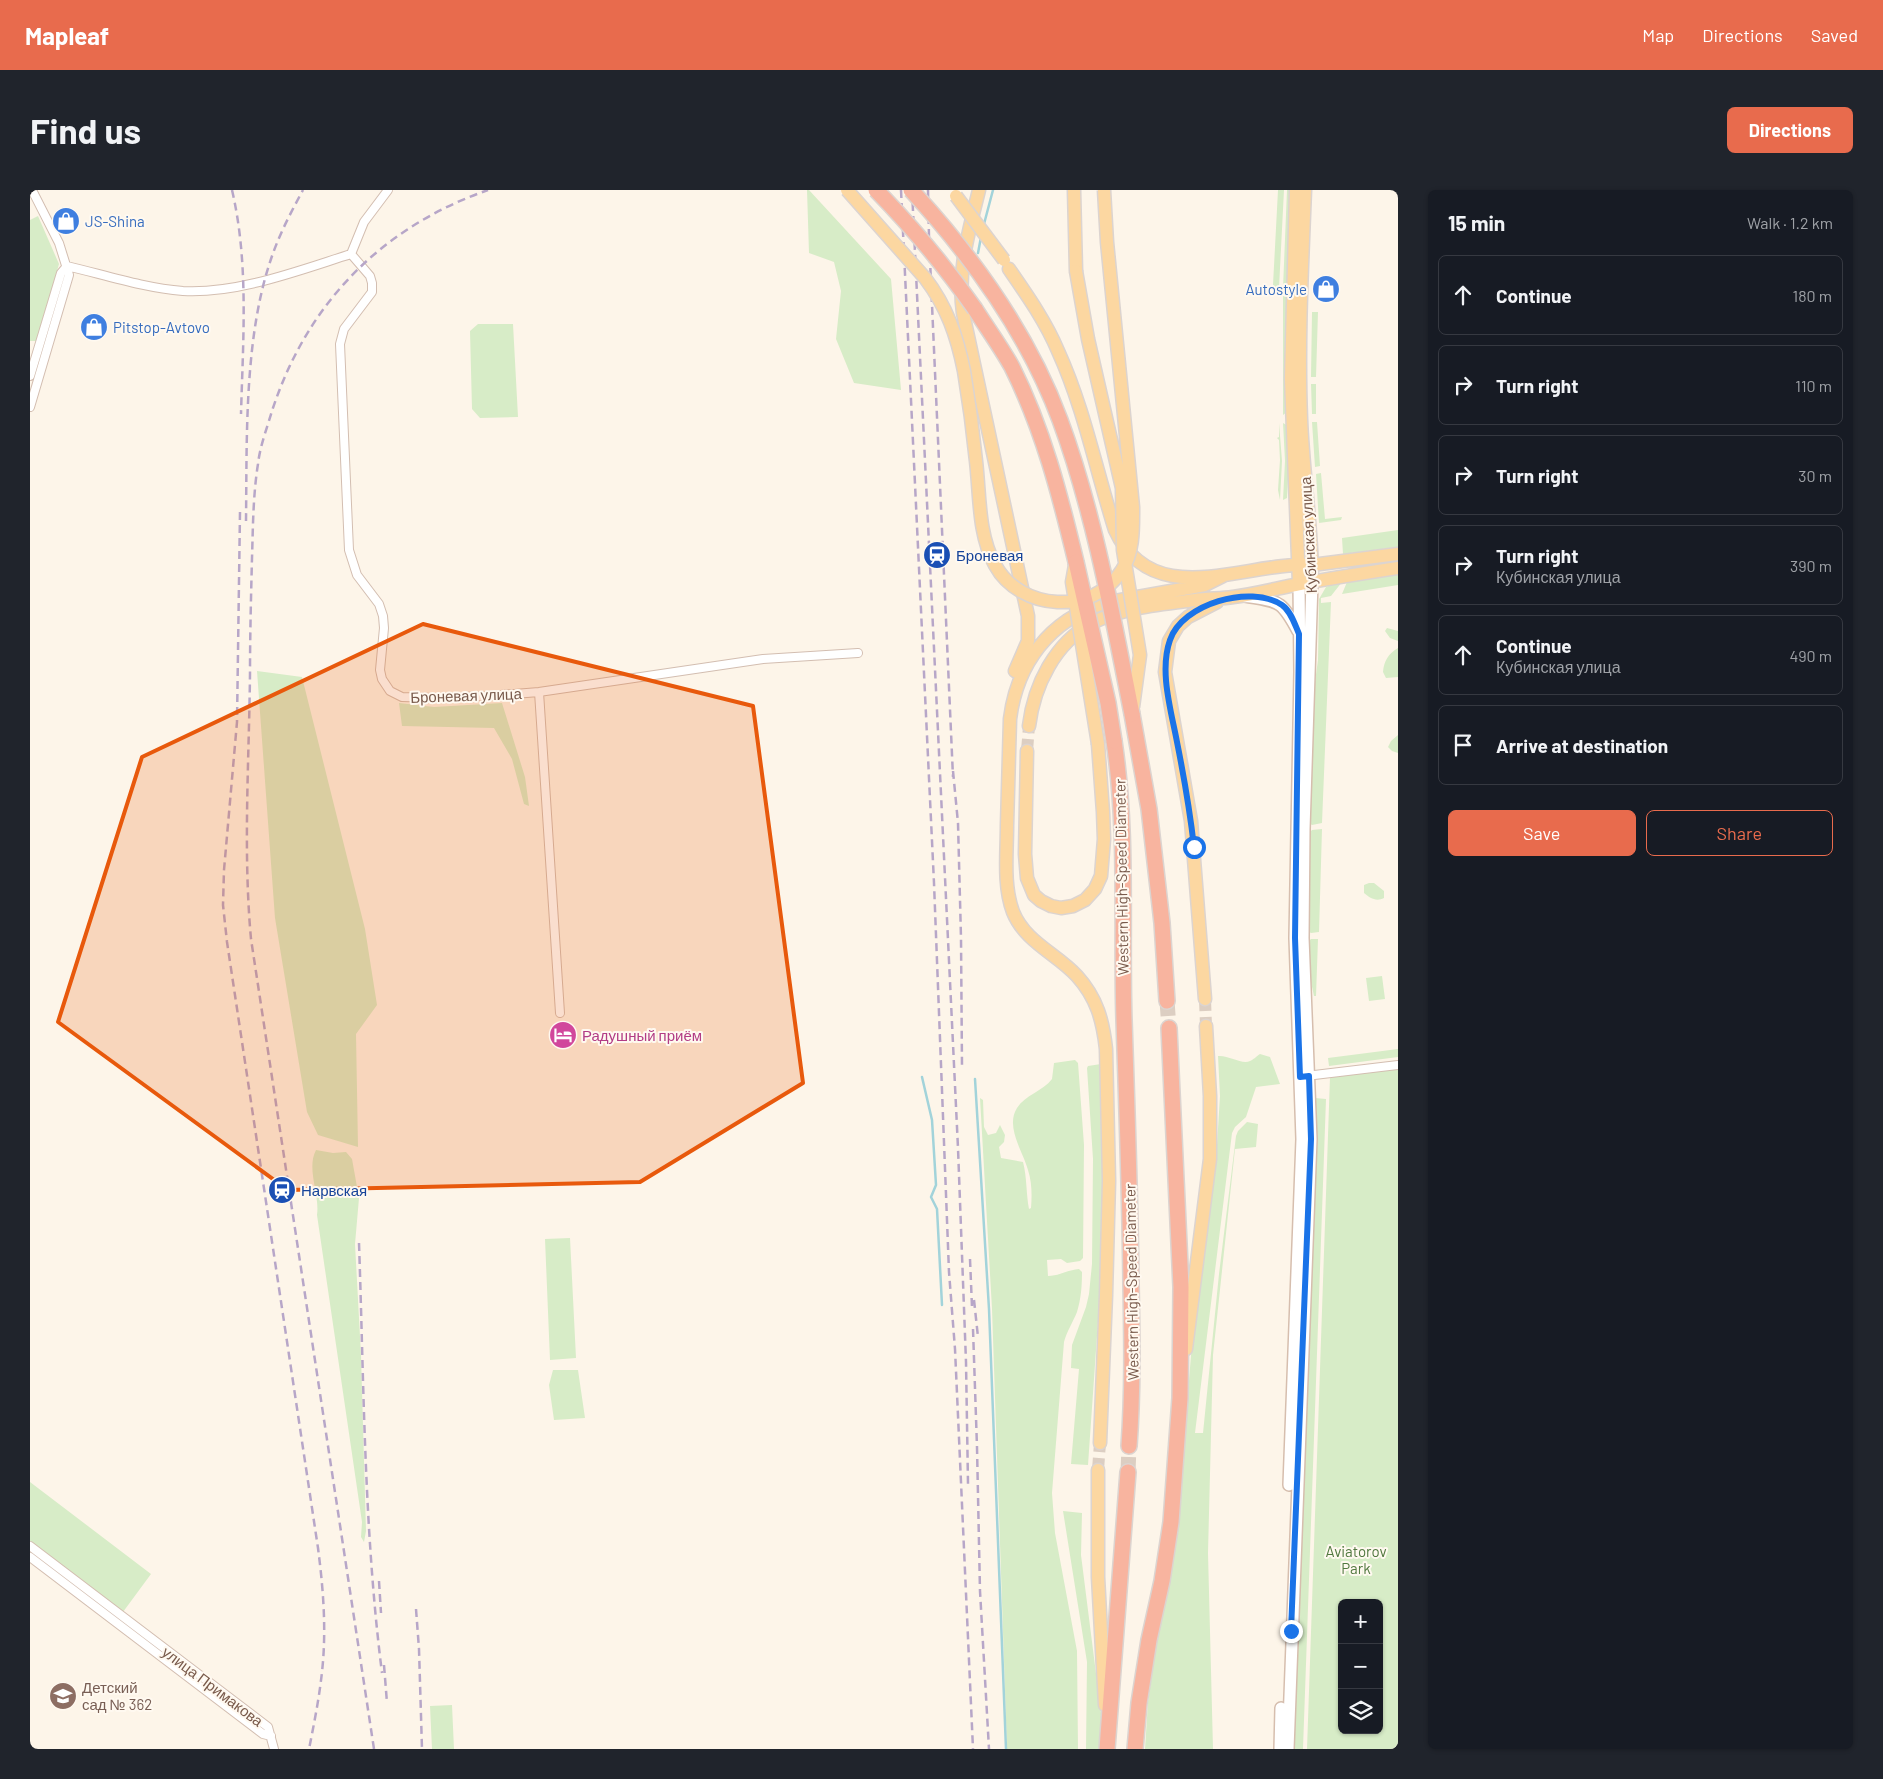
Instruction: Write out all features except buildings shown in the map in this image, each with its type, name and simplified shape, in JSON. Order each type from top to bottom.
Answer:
[{"type":"highway","name":"Western High-Speed Diameter","points":[[876,190],[898,212],[950,273],[975,309],[1011,366],[1039,427],[1056,481],[1108,703],[1120,782],[1123,852],[1124,1016],[1133,1399],[1129,1446]]},
{"type":"highway","name":"Western High-Speed Diameter","points":[[911,190],[969,257],[993,292],[1029,354],[1060,420],[1078,476],[1115,630],[1149,809],[1162,923],[1167,1001]]},
{"type":"highway","points":[[1135,1749],[1145,1667],[1162,1582],[1171,1522],[1180,1398],[1181,1287],[1169,1028]]},
{"type":"highway","points":[[1107,1744],[1128,1472]]},
{"type":"main road","points":[[847,190],[925,278],[936,292],[950,321],[959,346],[964,371],[983,526],[990,556],[1003,576],[1016,589],[1038,600],[1056,603],[1080,600],[1097,593],[1112,582],[1122,570],[1131,546],[1132,498],[1104,190]]},
{"type":"main road","points":[[951,190],[1006,264],[1036,310],[1057,348],[1083,417],[1116,530],[1131,556],[1155,572],[1170,576],[1222,576],[1298,564],[1312,565],[1398,554]]},
{"type":"main road","points":[[979,190],[963,259],[961,277],[962,304],[1028,616],[1028,641],[1010,684],[1006,706],[1004,776],[1008,894],[1013,913],[1021,927],[1048,953],[1076,975],[1089,992],[1098,1009],[1104,1028],[1108,1073],[1109,1181],[1100,1443]]},
{"type":"main road","points":[[1074,190],[1076,271],[1088,339],[1122,488],[1123,550],[1140,655],[1132,714]]},
{"type":"main road","name":"Кубинская улица","points":[[1288,1749],[1311,1139],[1304,1076],[1295,938],[1299,584],[1291,379],[1296,190]]},
{"type":"main road","name":"Кубинская улица","points":[[1280,1749],[1304,1076],[1302,938],[1312,582],[1311,530],[1303,452],[1300,381],[1300,307],[1305,190]]},
{"type":"main road","points":[[1028,751],[1025,854],[1027,878],[1034,895],[1042,902],[1061,908],[1073,906],[1085,900],[1095,890],[1101,876],[1104,840],[1098,744],[1072,582],[1076,562]]},
{"type":"main road","points":[[1028,726],[1034,699],[1049,664],[1080,630],[1093,622],[1127,611],[1197,599],[1224,599],[1243,596],[1299,584],[1398,568]]},
{"type":"main road","points":[[1007,856],[1012,698],[1018,680],[1039,646],[1067,619],[1091,607],[1118,599],[1205,585],[1222,576]]},
{"type":"main road","points":[[1243,596],[1270,600],[1284,607],[1299,634]]},
{"type":"main road","points":[[1205,999],[1191,821],[1166,672],[1169,641],[1178,626],[1200,609],[1224,599]]},
{"type":"main road","points":[[1180,1398],[1210,1159],[1210,1096],[1206,1026]]},
{"type":"main road","points":[[1098,1470],[1098,1577],[1107,1744]]},
{"type":"street","points":[[30,407],[69,275],[59,244],[32,190]]},
{"type":"street","points":[[67,266],[160,288],[185,291],[243,285],[351,254],[364,222],[388,190]]},
{"type":"street","name":"Броневая улица","points":[[351,254],[370,276],[372,292],[344,329],[340,344],[349,550],[357,575],[379,604],[383,616],[384,628],[380,670],[386,686],[394,694],[410,698],[488,696],[540,692],[763,659],[858,653]]},
{"type":"street","points":[[32,368],[61,273],[67,266]]},
{"type":"street","points":[[30,351],[32,368],[39,376]]},
{"type":"street","points":[[540,692],[560,1013]]},
{"type":"street","points":[[1304,1076],[1398,1065]]},
{"type":"street","name":"улица Примакова","points":[[30,1546],[268,1727],[271,1736]]},
{"type":"street","name":"улица Примакова","points":[[30,1557],[263,1734],[271,1736]]},
{"type":"street","points":[[271,1736],[274,1749]]},
{"type":"highlighted area","points":[[423,624],[753,706],[803,1083],[640,1182],[288,1190],[58,1022],[142,757]]},
{"type":"green space","points":[[807,190],[891,279],[901,390],[854,383],[836,339],[841,291],[834,262],[809,253]]},
{"type":"green space","points":[[1278,190],[1284,190],[1279,288],[1276,288],[1273,285]]},
{"type":"green space","points":[[1287,190],[1290,190],[1287,287],[1283,288]]},
{"type":"green space","points":[[38,216],[59,264],[37,341],[30,341],[30,220]]},
{"type":"green space","points":[[1283,296],[1287,297],[1287,412],[1283,415]]},
{"type":"green space","points":[[1312,312],[1318,312],[1316,377],[1311,377]]},
{"type":"green space","points":[[478,324],[513,324],[518,417],[480,418],[472,409],[470,331]]},
{"type":"green space","points":[[1311,384],[1316,384],[1316,414],[1312,414]]},
{"type":"green space","points":[[1312,422],[1317,422],[1320,466],[1315,467]]},
{"type":"green space","points":[[1279,423],[1282,461],[1280,500],[1278,490],[1280,460],[1279,440],[1277,438],[1279,437]]},
{"type":"green space","points":[[1283,423],[1288,426],[1289,460],[1287,498],[1283,500],[1285,461]]},
{"type":"green space","points":[[1321,473],[1325,519],[1342,517],[1341,520],[1319,523],[1316,474]]},
{"type":"green space","points":[[1398,530],[1398,547],[1343,554],[1342,538]]},
{"type":"green space","points":[[1398,574],[1398,585],[1342,594],[1347,582]]},
{"type":"green space","points":[[1342,582],[1331,596],[1321,598],[1321,603],[1331,602],[1322,823],[1312,825],[1309,823],[1313,696],[1318,660],[1319,599],[1326,587]]},
{"type":"green space","points":[[1387,628],[1398,631],[1398,641],[1390,638],[1385,631]]},
{"type":"green space","points":[[1398,648],[1398,677],[1386,678],[1383,672],[1384,664],[1389,655]]},
{"type":"green space","points":[[257,671],[302,677],[365,929],[377,1005],[356,1034],[358,1147],[318,1135],[307,1112],[275,918]]},
{"type":"green space","points":[[399,703],[434,707],[502,703],[525,777],[529,806],[524,804],[512,759],[494,728],[402,726]]},
{"type":"green space","points":[[1398,735],[1398,753],[1388,747],[1391,741]]},
{"type":"green space","points":[[1322,829],[1319,932],[1311,933],[1308,931],[1309,833],[1312,830]]},
{"type":"green space","points":[[1374,883],[1384,891],[1384,898],[1373,899],[1364,893],[1364,885]]},
{"type":"green space","points":[[1311,939],[1318,939],[1316,996],[1314,996],[1309,973],[1308,942]]},
{"type":"green space","points":[[1382,976],[1385,999],[1369,1001],[1366,978]]},
{"type":"green space","points":[[1398,1049],[1398,1057],[1329,1066],[1328,1058]]},
{"type":"green space","points":[[1260,1054],[1270,1057],[1280,1084],[1256,1087],[1246,1117],[1235,1127],[1232,1133],[1195,1433],[1203,1433],[1219,1274],[1236,1136],[1238,1131],[1247,1122],[1258,1124],[1256,1147],[1235,1149],[1213,1355],[1208,1553],[1213,1749],[1145,1749],[1148,1702],[1183,1456],[1193,1330],[1216,1161],[1220,1096],[1218,1056],[1247,1062]]},
{"type":"green space","points":[[1075,1060],[1078,1063],[1084,1145],[1083,1258],[1080,1261],[1067,1263],[1061,1259],[1047,1260],[1048,1276],[1079,1269],[1082,1272],[1077,1312],[1064,1342],[1052,1493],[1055,1533],[1077,1651],[1078,1749],[1007,1749],[992,1309],[980,1098],[983,1100],[984,1127],[988,1135],[996,1133],[1000,1125],[1005,1135],[1004,1142],[999,1147],[1001,1158],[1023,1162],[1029,1209],[1031,1208],[1030,1179],[1014,1131],[1014,1115],[1020,1104],[1052,1079],[1054,1063]]},
{"type":"green space","points":[[1101,1064],[1103,1203],[1099,1307],[1088,1465],[1071,1464],[1079,1369],[1071,1368],[1072,1345],[1086,1307],[1092,1264],[1093,1159],[1087,1068],[1088,1066]]},
{"type":"green space","name":"Aviatorov Park","points":[[1398,1069],[1398,1749],[1307,1749],[1330,1077]]},
{"type":"green space","points":[[1315,1098],[1326,1099],[1303,1749],[1294,1749],[1315,1170]]},
{"type":"green space","points":[[316,1150],[333,1153],[346,1152],[352,1159],[359,1198],[355,1244],[361,1355],[366,1531],[364,1542],[361,1537],[362,1522],[317,1215],[317,1199],[312,1165]]},
{"type":"green space","points":[[570,1238],[576,1358],[550,1360],[545,1239]]},
{"type":"green space","points":[[553,1370],[578,1370],[585,1418],[554,1420],[549,1385]]},
{"type":"green space","points":[[30,1482],[151,1574],[123,1612],[30,1541]]},
{"type":"green space","points":[[1063,1511],[1082,1513],[1081,1555],[1101,1713],[1100,1749],[1086,1749],[1087,1662]]},
{"type":"green space","points":[[452,1705],[454,1749],[432,1749],[430,1706]]},
{"type":"waterway","points":[[984,224],[993,190]]},
{"type":"waterway","points":[[978,253],[981,237]]},
{"type":"waterway","points":[[922,1077],[932,1120],[936,1185],[931,1197],[937,1209],[942,1305]]},
{"type":"waterway","points":[[975,1079],[989,1309],[1006,1749]]},
{"type":"tunnel","points":[[1027,751],[1029,726]]},
{"type":"tunnel","points":[[1205,999],[1206,1026]]},
{"type":"tunnel","points":[[1167,1001],[1169,1028]]},
{"type":"tunnel","points":[[1098,1470],[1100,1443]]},
{"type":"tunnel","points":[[1128,1472],[1129,1446]]},
{"type":"railway","points":[[232,190],[241,245],[243,273],[244,329],[241,414]]},
{"type":"railway","points":[[246,521],[247,422],[251,355],[256,322],[262,290],[274,250],[303,190]]},
{"type":"railway","points":[[374,1749],[251,939],[247,873],[247,807],[254,499],[260,451],[272,411],[287,372],[306,336],[328,303],[353,274],[382,248],[414,225],[450,206],[488,190]]},
{"type":"railway","points":[[901,190],[934,883],[949,1272],[955,1349],[973,1749]]},
{"type":"railway","points":[[912,190],[958,1148],[966,1362],[968,1484]]},
{"type":"railway","points":[[928,190],[953,777]]},
{"type":"railway","points":[[240,512],[237,722],[224,870],[223,905],[321,1571],[324,1643],[319,1696],[309,1749]]},
{"type":"railway","points":[[953,771],[958,823],[962,1067]]},
{"type":"railway","points":[[359,1243],[368,1513],[382,1673]]},
{"type":"railway","points":[[970,1259],[972,1307]]},
{"type":"railway","points":[[974,1300],[978,1337]]},
{"type":"railway","points":[[973,1329],[980,1591],[989,1749]]},
{"type":"railway","points":[[379,1581],[381,1613]]},
{"type":"railway","points":[[416,1609],[422,1749]]},
{"type":"railway","points":[[384,1665],[387,1703]]},
{"type":"place","name":"JS-Shina","points":[[66,221]]},
{"type":"place","name":"Autostyle","points":[[1326,289]]},
{"type":"place","name":"Pitstop-Avtovo","points":[[94,327]]},
{"type":"place","name":"Броневая","points":[[937,555]]},
{"type":"place","name":"Радушный приём","points":[[563,1035]]},
{"type":"place","name":"Нарвская","points":[[282,1190]]},
{"type":"place","name":"Детский сад № 362","points":[[63,1696]]},
{"type":"route","points":[[1194,847],[1166,672],[1169,641],[1178,626],[1188,617],[1200,609],[1224,599],[1243,596],[1270,600],[1284,607],[1299,634],[1295,938],[1300,1077],[1309,1076],[1311,1139],[1291,1631]]}]
